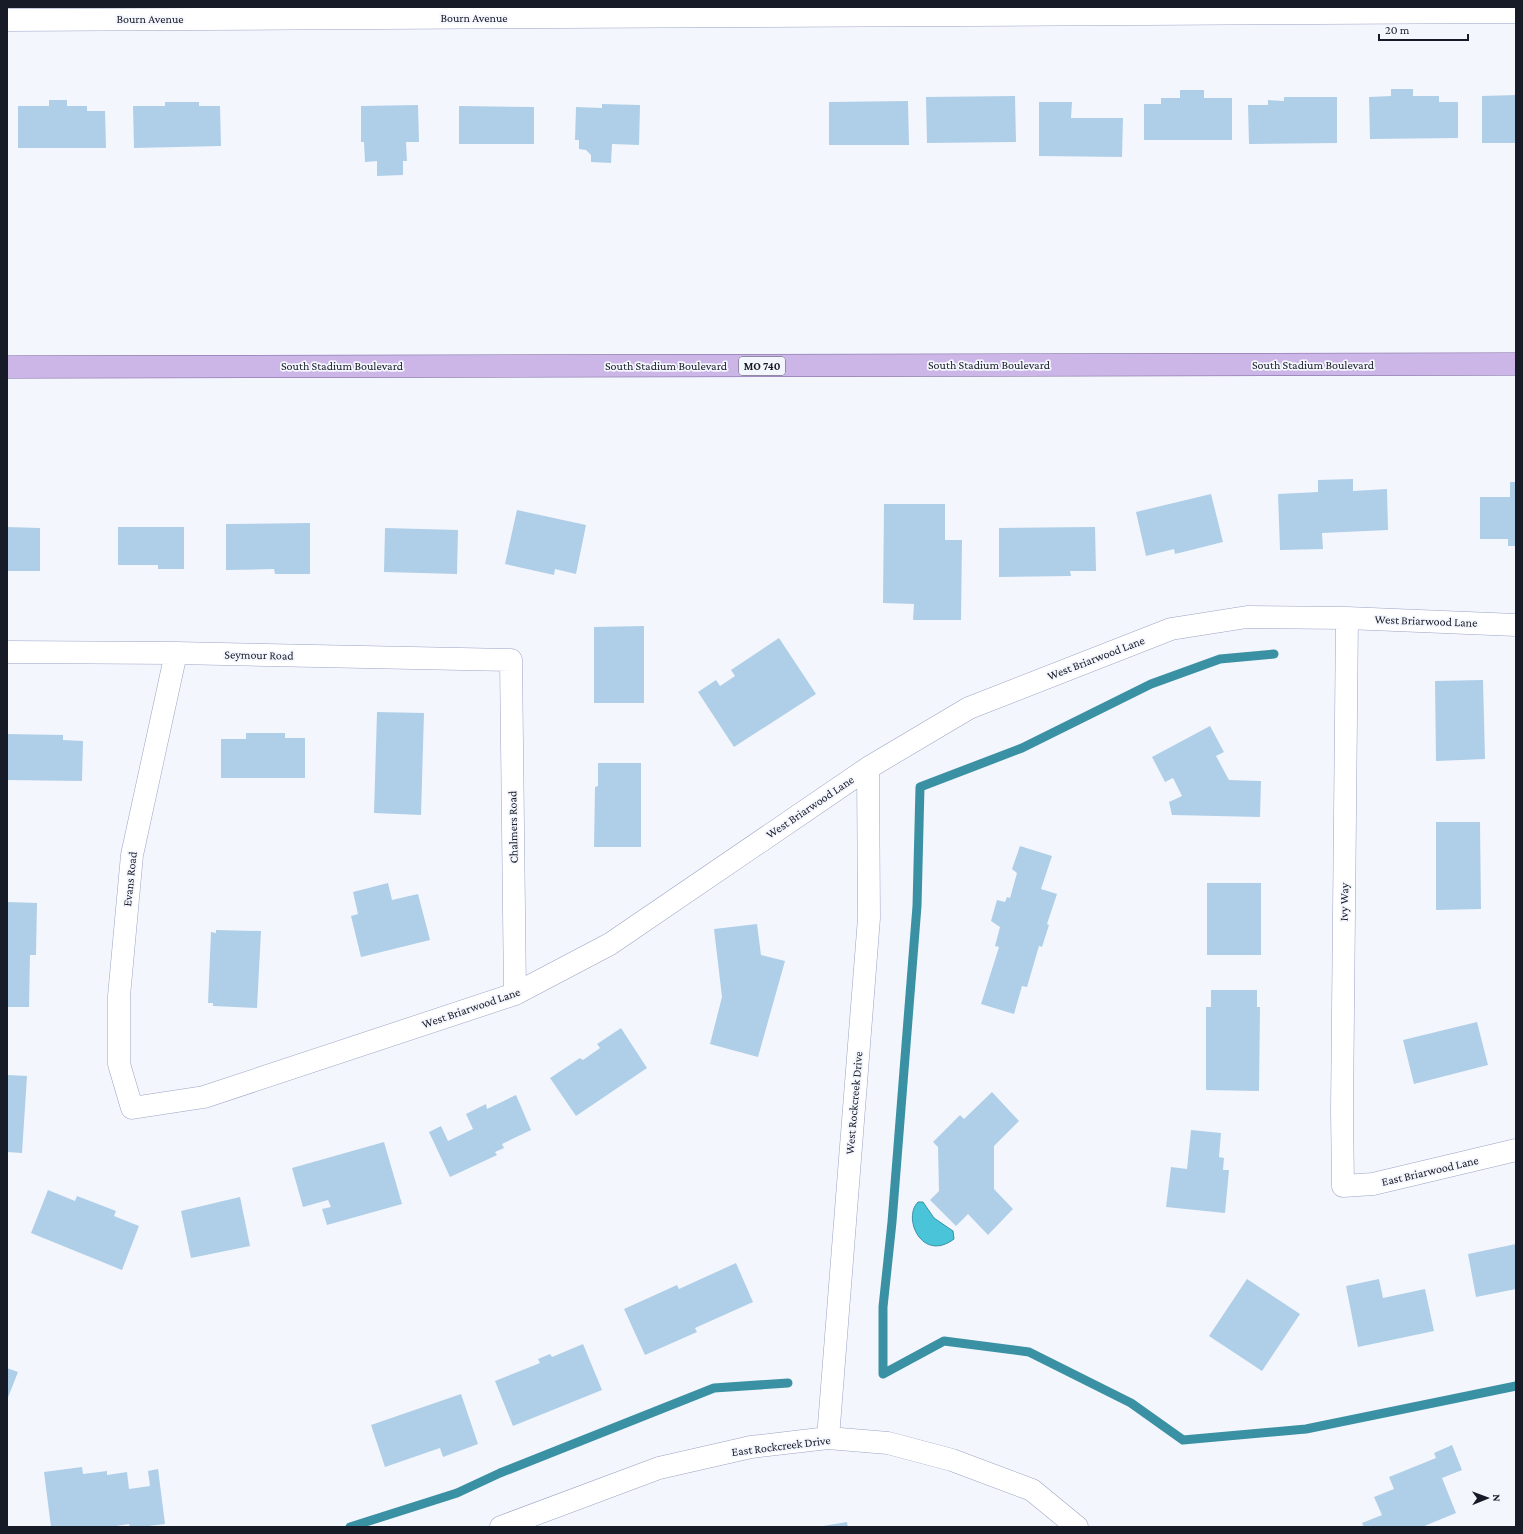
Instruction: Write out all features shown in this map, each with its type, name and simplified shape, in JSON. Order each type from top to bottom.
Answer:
[{"type":"main road","name":"South Stadium Boulevard","points":[[7,367],[1516,364]]},
{"type":"street","name":"Bourn Avenue","points":[[7,20],[627,12],[1409,10],[1516,12]]},
{"type":"street","name":"West Briarwood Lane","points":[[132,1108],[204,1097],[515,994],[610,944],[868,768],[969,708],[1171,629],[1247,617],[1347,618],[1516,625]]},
{"type":"street","name":"Ivy Way","points":[[1343,1186],[1342,1094],[1347,618]]},
{"type":"street","name":"Seymour Road","points":[[7,652],[176,653],[511,660]]},
{"type":"street","name":"Evans Road","points":[[132,1108],[119,1064],[119,996],[132,856],[176,653]]},
{"type":"street","name":"Chalmers Road","points":[[511,660],[515,994]]},
{"type":"street","name":"West Rockcreek Drive","points":[[828,1438],[869,918],[868,768]]},
{"type":"street","name":"East Briarwood Lane","points":[[1343,1186],[1373,1184],[1516,1150]]},
{"type":"street","name":"East Rockcreek Drive","points":[[501,1527],[659,1468],[751,1447],[828,1438],[888,1443],[952,1460],[1032,1490],[1077,1527]]},
{"type":"water","points":[[918,1202],[923,1202],[934,1218],[953,1231],[954,1239],[943,1245],[933,1246],[924,1242],[918,1236],[912,1218],[914,1209]]},
{"type":"building","points":[[1391,89],[1413,89],[1413,96],[1439,96],[1439,102],[1458,102],[1458,138],[1370,139],[1369,97],[1391,96]]},
{"type":"building","points":[[1180,90],[1204,90],[1204,98],[1232,98],[1232,140],[1144,140],[1144,104],[1161,104],[1161,98],[1180,98]]},
{"type":"building","points":[[1516,95],[1516,143],[1482,143],[1482,96]]},
{"type":"building","points":[[1015,96],[1016,142],[927,143],[926,97]]},
{"type":"building","points":[[1284,97],[1337,97],[1337,143],[1249,144],[1248,105],[1268,105],[1268,100],[1284,101]]},
{"type":"building","points":[[49,100],[67,100],[67,106],[87,106],[87,111],[105,111],[106,148],[18,148],[18,106],[49,106]]},
{"type":"building","points":[[908,101],[909,145],[829,145],[829,102]]},
{"type":"building","points":[[165,102],[199,102],[199,106],[220,106],[221,146],[134,148],[133,106],[165,106]]},
{"type":"building","points":[[1039,102],[1072,102],[1071,118],[1123,118],[1122,157],[1039,156]]},
{"type":"building","points":[[602,104],[640,105],[639,145],[612,144],[611,163],[591,162],[591,155],[586,150],[579,149],[579,140],[575,140],[576,107],[602,108]]},
{"type":"building","points":[[418,105],[419,142],[406,142],[407,161],[403,161],[403,175],[377,176],[377,161],[365,162],[364,142],[361,142],[361,106]]},
{"type":"building","points":[[459,106],[534,107],[534,144],[459,144]]},
{"type":"building","points":[[1353,479],[1353,491],[1387,489],[1388,530],[1322,533],[1323,549],[1280,550],[1278,494],[1318,492],[1318,480]]},
{"type":"building","points":[[1510,482],[1516,482],[1516,546],[1508,546],[1508,539],[1480,539],[1480,497],[1510,497]]},
{"type":"building","points":[[1211,494],[1223,542],[1175,554],[1174,549],[1146,556],[1136,512]]},
{"type":"building","points":[[884,504],[945,504],[945,540],[962,540],[961,620],[913,620],[914,604],[883,603]]},
{"type":"building","points":[[517,510],[586,525],[576,574],[555,569],[554,575],[505,564]]},
{"type":"building","points":[[310,523],[310,574],[275,574],[274,569],[226,570],[226,524]]},
{"type":"building","points":[[7,527],[40,528],[40,571],[7,571]]},
{"type":"building","points":[[118,527],[184,527],[184,569],[158,569],[158,565],[118,565]]},
{"type":"building","points":[[1095,527],[1096,571],[1070,571],[1071,576],[999,577],[999,528]]},
{"type":"building","points":[[385,528],[458,530],[457,574],[384,572]]},
{"type":"building","points":[[644,626],[644,703],[594,703],[594,627]]},
{"type":"building","points":[[779,638],[816,694],[734,747],[698,692],[716,680],[720,686],[735,676],[731,670]]},
{"type":"building","points":[[1483,680],[1485,759],[1436,761],[1435,681]]},
{"type":"building","points":[[377,712],[424,713],[421,815],[374,813]]},
{"type":"building","points":[[1210,726],[1224,752],[1216,756],[1229,780],[1261,781],[1260,817],[1172,815],[1169,802],[1182,796],[1173,778],[1165,782],[1152,757]]},
{"type":"building","points":[[246,733],[285,733],[285,738],[305,738],[305,778],[221,778],[221,739],[246,739]]},
{"type":"building","points":[[7,734],[63,735],[63,740],[83,741],[82,781],[7,780]]},
{"type":"building","points":[[598,763],[641,763],[641,847],[594,847],[595,787],[598,786]]},
{"type":"building","points":[[1436,822],[1480,822],[1481,909],[1436,910]]},
{"type":"building","points":[[1020,846],[1052,856],[1041,889],[1057,894],[1047,924],[1049,925],[1042,947],[1039,946],[1027,987],[1022,986],[1014,1014],[981,1004],[999,947],[995,946],[1000,927],[991,921],[997,900],[1005,902],[1007,897],[1010,898],[1017,873],[1012,869]]},
{"type":"building","points":[[388,883],[392,900],[418,894],[430,940],[361,957],[351,916],[358,914],[353,892]]},
{"type":"building","points":[[1207,883],[1261,883],[1261,955],[1207,955]]},
{"type":"building","points":[[7,902],[37,903],[36,955],[30,955],[29,1007],[7,1007]]},
{"type":"building","points":[[757,924],[761,955],[785,961],[758,1057],[710,1044],[722,997],[714,929]]},
{"type":"building","points":[[216,930],[261,931],[257,1008],[213,1006],[213,1003],[208,1003],[211,932],[216,933]]},
{"type":"building","points":[[1211,990],[1257,990],[1257,1007],[1260,1007],[1259,1091],[1206,1090],[1206,1007],[1211,1007]]},
{"type":"building","points":[[1477,1022],[1488,1065],[1414,1084],[1403,1040]]},
{"type":"building","points":[[621,1028],[647,1068],[576,1116],[550,1078],[580,1058],[583,1060],[600,1048],[597,1044]]},
{"type":"building","points":[[7,1075],[27,1076],[22,1153],[7,1152]]},
{"type":"building","points":[[992,1092],[1019,1121],[994,1146],[994,1189],[1013,1209],[988,1235],[968,1214],[956,1226],[930,1200],[939,1191],[938,1147],[933,1142],[960,1115],[964,1119]]},
{"type":"building","points":[[516,1095],[531,1130],[502,1144],[504,1148],[495,1152],[497,1155],[450,1177],[429,1132],[441,1126],[448,1141],[473,1129],[466,1114],[486,1104],[487,1109]]},
{"type":"building","points":[[1191,1130],[1221,1133],[1219,1157],[1224,1158],[1223,1170],[1229,1170],[1225,1213],[1166,1207],[1171,1167],[1187,1169]]},
{"type":"building","points":[[384,1142],[402,1204],[327,1225],[322,1209],[331,1207],[328,1200],[303,1207],[292,1168]]},
{"type":"building","points":[[48,1190],[75,1201],[77,1196],[116,1211],[114,1216],[139,1226],[122,1270],[31,1233]]},
{"type":"building","points":[[240,1197],[250,1246],[191,1258],[181,1211]]},
{"type":"building","points":[[1516,1244],[1516,1289],[1476,1297],[1468,1254]]},
{"type":"building","points":[[736,1263],[753,1302],[695,1328],[697,1332],[645,1355],[624,1309],[677,1285],[679,1289]]},
{"type":"building","points":[[1247,1279],[1300,1314],[1262,1371],[1209,1336]]},
{"type":"building","points":[[1379,1279],[1383,1298],[1425,1289],[1434,1331],[1358,1347],[1346,1286]]},
{"type":"building","points":[[583,1344],[602,1390],[513,1426],[495,1381],[540,1363],[538,1359],[550,1354],[552,1357]]},
{"type":"building","points":[[7,1368],[18,1372],[7,1400]]},
{"type":"building","points":[[461,1394],[478,1444],[443,1457],[440,1448],[385,1467],[371,1425]]},
{"type":"building","points":[[1452,1445],[1462,1470],[1442,1478],[1456,1513],[1422,1527],[1364,1527],[1362,1523],[1382,1515],[1374,1497],[1394,1489],[1389,1477],[1436,1458],[1434,1453]]},
{"type":"building","points":[[82,1467],[83,1474],[107,1471],[107,1475],[127,1472],[129,1489],[150,1486],[148,1471],[158,1469],[165,1524],[140,1527],[130,1527],[129,1524],[110,1527],[51,1527],[44,1472]]},
{"type":"building","points":[[847,1522],[848,1527],[823,1527],[823,1526]]},
{"type":"waterway","points":[[1274,654],[1220,659],[1151,684],[1022,748],[920,787],[917,906],[892,1222],[883,1307],[883,1374],[944,1341],[1029,1352],[1131,1403],[1183,1440],[1306,1429],[1516,1386]]},
{"type":"waterway","points":[[350,1527],[457,1493],[500,1473],[714,1388],[788,1383]]}]
